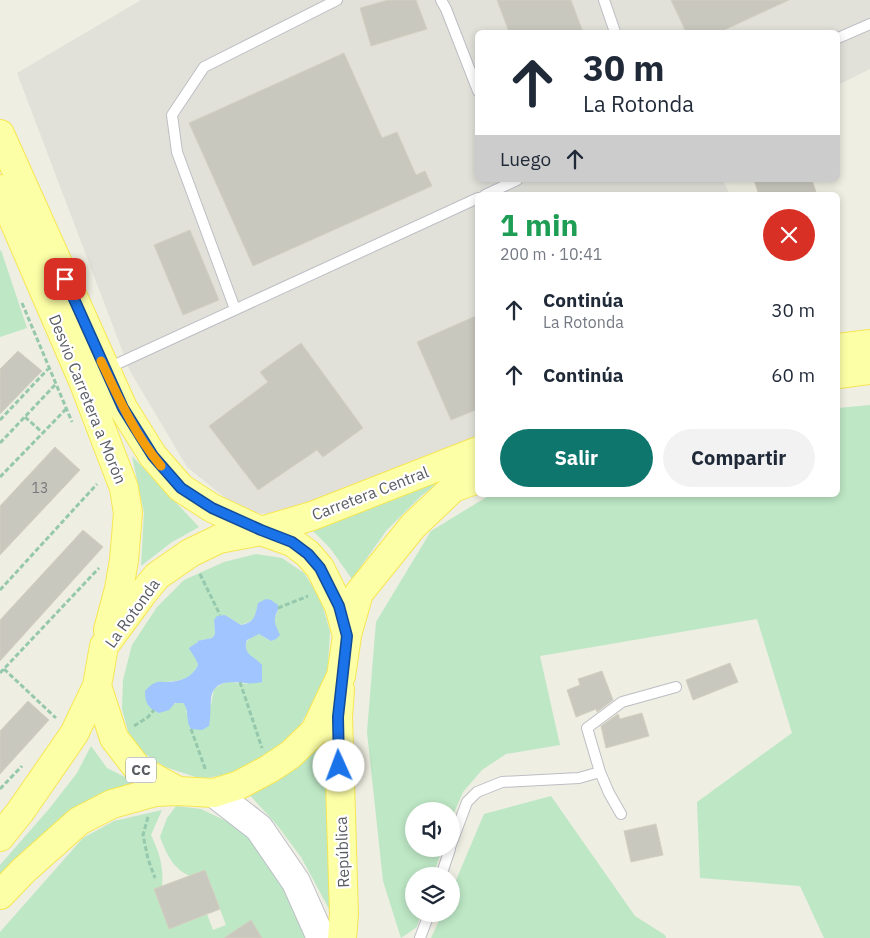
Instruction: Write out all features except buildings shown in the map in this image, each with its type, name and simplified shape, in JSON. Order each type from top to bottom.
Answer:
[{"type":"main road","name":"Desvio Carretera a Morón","points":[[0,134],[92,380],[124,488],[128,513],[124,560],[119,589],[104,646]]},
{"type":"main road","name":"Desvio Carretera a Morón","points":[[0,189],[92,380],[123,408],[153,456],[181,488],[212,508],[261,530]]},
{"type":"main road","points":[[840,348],[870,344]]},
{"type":"main road","points":[[840,374],[870,370]]},
{"type":"main road","name":"Carretera Central","points":[[261,530],[312,516],[475,452]]},
{"type":"main road","name":"Carretera Central","points":[[347,636],[359,593],[413,526],[453,488],[475,480]]},
{"type":"main road","name":"La Rotonda","points":[[261,530],[292,542],[308,554],[320,568],[339,606],[347,636],[342,676],[314,731],[290,755],[269,770],[239,785],[214,793],[166,792],[138,769],[114,738],[97,686],[104,646],[142,593],[158,576],[190,553],[220,540],[261,530]]},
{"type":"main road","name":"República","points":[[342,676],[338,717],[344,914],[342,938]]},
{"type":"main road","name":"CC","points":[[0,836],[20,812],[74,734],[97,686]]},
{"type":"main road","name":"CC","points":[[0,895],[23,871],[78,821],[112,804],[166,792]]},
{"type":"street","points":[[214,793],[259,828],[296,882],[322,938]]},
{"type":"lane","points":[[236,309],[177,152],[172,115],[204,66],[337,0]]},
{"type":"lane","points":[[441,0],[475,82]]},
{"type":"lane","points":[[604,0],[614,30]]},
{"type":"lane","points":[[840,37],[870,24]]},
{"type":"lane","points":[[491,192],[512,182]]},
{"type":"lane","points":[[92,380],[236,309],[475,199]]},
{"type":"lane","points":[[621,814],[600,772],[587,728],[622,702],[676,687]]},
{"type":"lane","points":[[460,822],[468,802],[477,792],[502,782],[579,778],[600,772]]},
{"type":"lane","points":[[420,938],[425,922]]},
{"type":"path","points":[[18,295],[73,426]]},
{"type":"path","points":[[0,420],[48,369]]},
{"type":"path","points":[[0,477],[92,380]]},
{"type":"path","points":[[0,443],[55,385]]},
{"type":"path","points":[[25,417],[43,433]]},
{"type":"path","points":[[94,476],[101,493]]},
{"type":"path","points":[[0,590],[97,484]]},
{"type":"path","points":[[190,553],[220,615]]},
{"type":"path","points":[[0,673],[101,566],[98,576]]},
{"type":"path","points":[[278,608],[329,586]]},
{"type":"path","points":[[4,669],[74,734]]},
{"type":"path","points":[[240,682],[269,770]]},
{"type":"path","points":[[191,729],[214,793]]},
{"type":"path","points":[[155,878],[148,859],[143,835],[166,792]]},
{"type":"shaded area","points":[[141,0],[870,0],[870,69],[840,84],[840,30],[475,30],[475,182],[724,182],[729,192],[475,192],[475,443],[284,514],[244,513],[187,467],[130,371],[17,73]]},
{"type":"green space","points":[[0,251],[27,328],[0,337]]},
{"type":"green space","points":[[870,405],[870,938],[824,938],[800,886],[700,878],[697,802],[792,733],[757,619],[540,656],[560,745],[506,754],[482,770],[463,792],[459,802],[405,802],[405,857],[439,857],[436,867],[405,867],[405,922],[419,922],[417,927],[401,938],[383,881],[367,732],[376,622],[431,531],[487,497],[840,497],[840,408]]},
{"type":"green space","points":[[132,456],[199,527],[172,542],[141,566],[144,513]]},
{"type":"green space","points":[[449,474],[421,496],[386,531],[352,579],[330,548],[311,529]]},
{"type":"green space","points":[[256,554],[282,558],[304,573],[321,600],[330,632],[327,680],[300,725],[270,755],[243,771],[202,779],[165,767],[145,754],[129,735],[122,709],[123,680],[132,645],[157,607],[184,580],[224,562]],"holes":[[[257,607],[278,611],[275,617],[271,641],[259,634],[247,641],[247,651],[262,672],[261,680],[243,684],[225,683],[214,689],[211,705],[186,713],[187,707],[179,702],[164,711],[154,710],[155,683],[180,680],[195,671],[198,665],[196,656],[191,652],[198,641],[212,638],[215,634],[214,620],[225,615],[241,625],[253,619]]]},
{"type":"green space","points":[[324,733],[335,920],[301,857],[277,825],[247,792]]},
{"type":"green space","points":[[91,746],[107,768],[135,782],[98,795],[60,820],[18,857],[0,877],[0,865],[49,809],[77,773]]},
{"type":"green space","points":[[551,796],[635,916],[665,935],[666,938],[431,938],[438,922],[460,922],[460,871],[484,814]]},
{"type":"green space","points":[[176,806],[201,809],[243,829],[278,869],[310,938],[0,938],[0,932],[83,838],[114,821],[162,810],[151,835],[162,866],[162,886],[154,889],[169,929],[207,914],[213,930],[226,925],[205,870],[190,876],[184,873],[174,865],[160,837],[167,818]]},
{"type":"water","points":[[266,599],[278,605],[275,620],[280,635],[271,641],[259,634],[247,640],[246,645],[247,652],[262,665],[262,682],[230,682],[216,688],[211,698],[209,726],[202,730],[191,729],[183,703],[175,703],[169,710],[159,713],[150,707],[145,691],[151,685],[158,682],[181,680],[189,676],[196,669],[197,662],[189,648],[197,641],[212,638],[215,634],[214,620],[217,616],[225,615],[241,625],[246,624],[254,618],[258,603]]},
{"type":"slow traffic","points":[[101,361],[123,408],[161,466]]},
{"type":"route","points":[[65,279],[123,408],[153,456],[181,488],[212,508],[292,542],[308,554],[320,568],[339,606],[347,636],[338,717],[339,766]]}]
